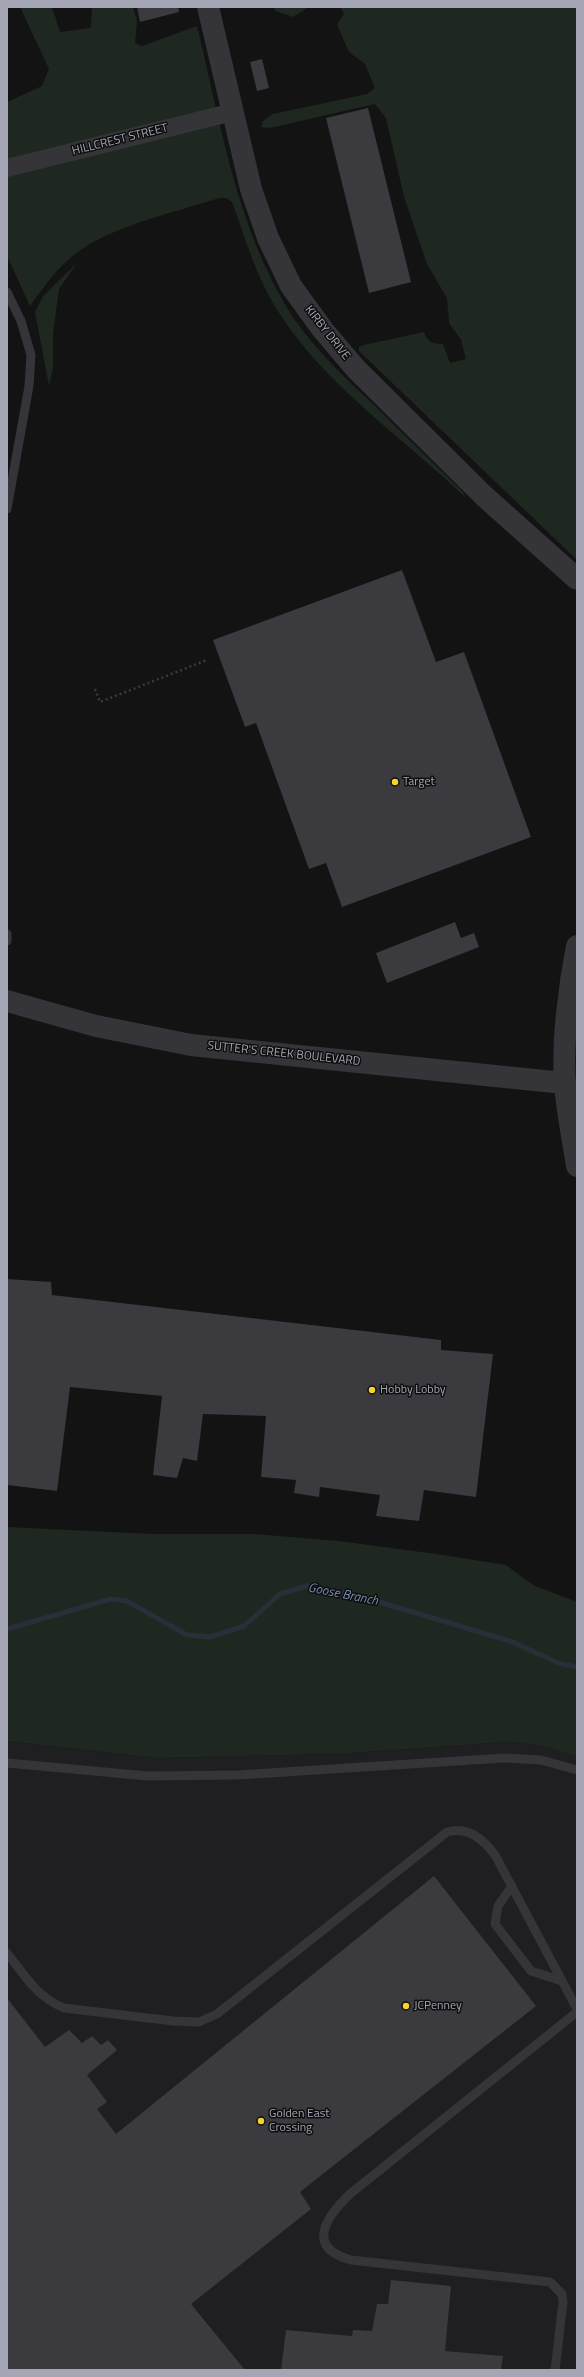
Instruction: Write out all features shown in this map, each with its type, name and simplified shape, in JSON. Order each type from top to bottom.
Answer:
[{"type":"street","name":"KIRBY DRIVE","points":[[208,7],[251,189],[268,238],[291,286],[323,330],[356,369],[484,496],[577,579]]},
{"type":"street","name":"HILLCREST STREET","points":[[7,168],[233,112]]},
{"type":"street","points":[[577,946],[569,999],[571,1082],[577,1166]]},
{"type":"street","name":"SUTTER'S CREEK BOULEVARD","points":[[7,1001],[96,1026],[191,1045],[571,1082]]},
{"type":"lane","points":[[7,292],[21,321],[31,355],[29,386],[7,509]]},
{"type":"lane","points":[[7,454],[17,456]]},
{"type":"lane","points":[[7,934],[7,940]]},
{"type":"lane","points":[[7,1763],[148,1776],[238,1775],[504,1758],[541,1760],[577,1770]]},
{"type":"lane","points":[[7,1953],[39,1993],[49,2002],[64,2008],[173,2021],[199,2022],[217,2014],[447,1832],[457,1829],[466,1831],[486,1843],[496,1855],[577,2010],[350,2194],[332,2212],[324,2227],[324,2238],[328,2247],[341,2257],[351,2260],[550,2282],[562,2294],[563,2302],[555,2370]]},
{"type":"lane","points":[[512,1886],[498,1906],[495,1924],[531,1971],[562,1981]]},
{"type":"path","points":[[95,689],[100,702],[207,660]]},
{"type":"shaded area","points":[[20,7],[52,7],[60,32],[91,28],[92,7],[133,7],[137,21],[135,43],[142,46],[197,26],[224,143],[235,182],[261,257],[279,293],[300,327],[325,357],[462,491],[466,498],[442,475],[340,386],[295,336],[269,296],[251,256],[232,202],[226,198],[219,198],[143,221],[123,228],[88,245],[61,266],[30,306],[7,256],[7,102],[42,86],[49,69]]},
{"type":"shaded area","points":[[273,7],[309,7],[293,17],[276,11]]},
{"type":"shaded area","points":[[340,7],[577,7],[577,560],[359,351],[359,347],[364,345],[424,332],[431,342],[443,344],[450,363],[466,359],[461,340],[449,323],[447,298],[427,264],[404,197],[386,118],[375,104],[270,128],[261,127],[263,121],[273,114],[367,94],[375,88],[365,64],[349,52],[337,24],[344,14]]},
{"type":"shaded area","points":[[77,263],[59,289],[53,334],[53,368],[49,386],[35,312],[43,296]]},
{"type":"shaded area","points":[[7,1527],[152,1534],[254,1534],[339,1541],[506,1565],[533,1585],[577,1602],[577,1757],[539,1745],[507,1742],[335,1754],[155,1758],[7,1741]]},
{"type":"shaded area","points":[[7,1741],[155,1758],[335,1754],[507,1742],[539,1745],[577,1757],[577,2370],[7,2370]]},
{"type":"building","points":[[137,7],[178,7],[179,12],[140,22]]},
{"type":"building","points":[[262,59],[269,88],[257,91],[250,62]]},
{"type":"building","points":[[368,108],[411,282],[369,293],[326,118]]},
{"type":"building","name":"Target","points":[[402,570],[436,662],[464,652],[531,837],[342,907],[326,863],[309,869],[256,723],[245,727],[213,640]]},
{"type":"building","points":[[455,922],[461,938],[474,933],[479,947],[387,983],[376,953]]},
{"type":"building","points":[[7,1279],[51,1282],[52,1295],[441,1340],[441,1350],[493,1354],[476,1497],[424,1490],[419,1521],[376,1516],[380,1495],[320,1487],[319,1497],[294,1493],[296,1480],[261,1477],[266,1416],[203,1414],[197,1461],[183,1458],[177,1478],[153,1475],[162,1396],[70,1387],[57,1491],[7,1485]]},
{"type":"building","name":"Golden East Crossing","points":[[434,1876],[536,2006],[300,2192],[311,2209],[191,2304],[245,2370],[7,2370],[7,1998],[45,2047],[69,2030],[82,2043],[92,2036],[101,2045],[108,2040],[117,2050],[87,2075],[107,2102],[97,2109],[116,2134]]},
{"type":"building","points":[[391,2280],[451,2286],[445,2351],[503,2356],[501,2370],[281,2370],[286,2330],[352,2336],[353,2330],[372,2331],[377,2304],[388,2304]]},
{"type":"waterway","name":"Goose Branch","points":[[7,1629],[111,1599],[127,1601],[187,1635],[210,1637],[244,1626],[280,1594],[306,1586],[359,1596],[513,1642],[558,1663],[577,1667]]},
{"type":"place","name":"Target","points":[[395,782]]},
{"type":"place","name":"Hobby Lobby","points":[[372,1390]]},
{"type":"place","name":"JCPenney","points":[[406,2006]]},
{"type":"place","name":"Golden East Crossing","points":[[261,2121]]}]
